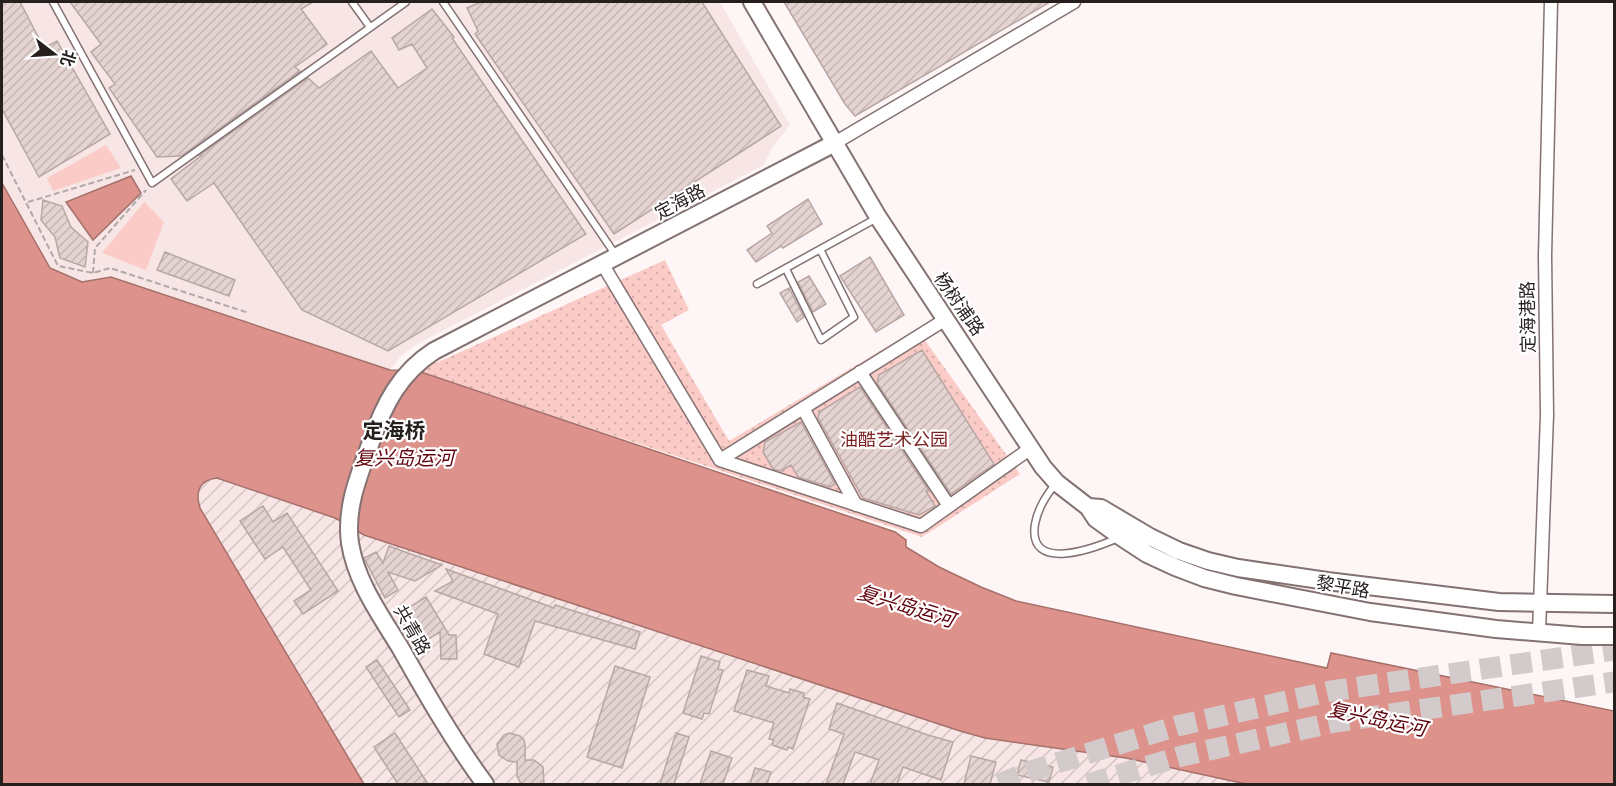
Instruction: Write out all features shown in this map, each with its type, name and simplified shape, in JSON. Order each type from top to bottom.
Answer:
[{"type":"main road","name":"杨树浦路","points":[[752,2],[833,144],[878,217],[1031,448],[1057,483]]},
{"type":"main road","name":"定海路","points":[[357,481],[379,419],[394,389],[419,361],[434,351],[833,144]]},
{"type":"main road","name":"共青路","points":[[357,481],[350,514],[350,543],[354,562],[364,587],[436,709],[485,784]]},
{"type":"main road","name":"黎平路","points":[[1057,483],[1088,507],[1101,508],[1147,554],[1204,578],[1370,612],[1496,629],[1614,636]]},
{"type":"main road","name":"黎平路","points":[[1125,531],[1179,552],[1238,568],[1498,602],[1614,604]]},
{"type":"street","name":"定海路","points":[[833,144],[1074,2]]},
{"type":"street","name":"定海港路","points":[[1539,632],[1547,415],[1545,256],[1551,2]]},
{"type":"street","points":[[610,261],[720,460],[921,526],[1031,448]]},
{"type":"street","points":[[720,460],[945,319]]},
{"type":"street","points":[[860,372],[949,506]]},
{"type":"street","points":[[803,408],[856,505]]},
{"type":"lane","points":[[53,2],[152,183],[406,2]]},
{"type":"lane","points":[[352,2],[370,27]]},
{"type":"lane","points":[[443,2],[610,261]]},
{"type":"lane","points":[[757,284],[878,217]]},
{"type":"lane","points":[[786,269],[821,340],[854,317],[821,250]]},
{"type":"lane","points":[[1057,483],[1046,496],[1039,510],[1034,533],[1036,544],[1043,550],[1052,553],[1071,553],[1105,544],[1125,531]]},
{"type":"path","points":[[2,155],[58,266],[93,273],[110,268],[249,313]]},
{"type":"path","points":[[27,203],[143,167]]},
{"type":"path","points":[[93,273],[95,248],[152,183]]},
{"type":"shaded area","points":[[2,2],[720,2],[790,125],[772,148],[764,165],[417,344],[401,356],[390,370],[111,277],[82,282],[50,269],[2,182]]},
{"type":"shaded area","points":[[217,478],[335,518],[364,535],[960,731],[985,738],[1126,758],[1246,784],[364,784],[200,508],[197,500],[199,486],[203,481]]},
{"type":"green space","points":[[106,145],[121,168],[53,191],[47,178]]},
{"type":"green space","points":[[144,202],[164,222],[146,270],[102,253]]},
{"type":"green space","name":"油酷艺术公园","points":[[665,260],[689,310],[661,325],[729,441],[917,329],[1020,474],[922,537],[418,371]]},
{"type":"water","points":[[131,176],[141,193],[93,240],[66,202]]},
{"type":"water","name":"复兴岛运河","points":[[2,183],[50,268],[82,282],[111,277],[390,370],[418,371],[895,532],[906,540],[906,547],[939,567],[1016,601],[1327,668],[1331,653],[1614,711],[1614,784],[1246,784],[1126,758],[985,738],[364,535],[335,518],[217,478],[202,484],[198,492],[200,508],[364,784],[2,784]]},
{"type":"building","points":[[2,2],[20,2],[44,48],[57,41],[110,134],[39,177],[2,109]]},
{"type":"building","points":[[70,2],[313,2],[301,9],[327,44],[295,67],[300,71],[181,156],[157,157],[109,88],[115,84],[91,52],[101,44]]},
{"type":"building","points":[[481,2],[702,2],[781,126],[614,234],[475,34],[478,31],[467,8]]},
{"type":"building","points":[[784,2],[1050,2],[855,116],[845,104]]},
{"type":"building","points":[[432,9],[454,37],[452,38],[586,234],[388,351],[302,310],[214,183],[187,201],[171,179],[202,155],[200,155],[308,78],[319,88],[371,51],[398,88],[427,68],[412,44],[399,50],[392,38]]},
{"type":"building","points":[[808,199],[822,224],[756,262],[747,250],[772,233],[767,226]]},
{"type":"building","points":[[43,200],[62,206],[71,227],[88,242],[85,267],[60,258],[55,237],[41,220]]},
{"type":"building","points":[[165,252],[235,280],[229,296],[157,270]]},
{"type":"building","points":[[870,257],[904,315],[876,332],[840,276]]},
{"type":"building","points":[[809,276],[826,304],[813,312],[798,282]]},
{"type":"building","points":[[789,288],[804,317],[797,322],[780,293]]},
{"type":"building","points":[[922,350],[994,464],[951,494],[877,383],[879,375]]},
{"type":"building","points":[[860,387],[929,491],[926,491],[935,506],[919,515],[863,498],[818,418],[819,412]]},
{"type":"building","points":[[801,422],[835,484],[830,487],[798,477],[791,465],[781,471],[773,469],[763,452],[765,442]]},
{"type":"building","points":[[263,506],[273,522],[287,513],[338,591],[303,614],[294,601],[311,590],[283,547],[265,559],[240,521]]},
{"type":"building","points":[[389,546],[442,565],[415,581],[388,572],[398,590],[385,598],[364,558],[376,552],[383,563]]},
{"type":"building","points":[[446,569],[554,608],[555,605],[640,632],[635,649],[535,621],[519,667],[484,654],[498,614],[435,591],[453,581]]},
{"type":"building","points":[[426,597],[449,635],[456,635],[457,659],[441,659],[440,632],[417,646],[398,614]]},
{"type":"building","points":[[701,656],[720,662],[718,669],[723,670],[709,714],[704,713],[702,719],[683,713]]},
{"type":"building","points":[[377,660],[410,710],[399,717],[366,667]]},
{"type":"building","points":[[615,666],[650,677],[622,768],[587,757]]},
{"type":"building","points":[[747,670],[769,676],[766,686],[789,693],[790,689],[804,693],[803,697],[810,699],[793,749],[788,747],[787,750],[772,745],[774,740],[769,739],[774,723],[734,711]]},
{"type":"building","points":[[837,703],[953,742],[941,780],[903,767],[897,784],[870,784],[879,760],[855,752],[843,784],[826,784],[844,734],[829,729]]},
{"type":"building","points":[[395,733],[428,784],[398,784],[374,747]]},
{"type":"building","points":[[509,733],[520,736],[524,740],[525,760],[534,760],[543,767],[544,784],[521,784],[517,776],[517,762],[508,761],[499,755],[497,744],[504,735]]},
{"type":"building","points":[[676,733],[689,737],[674,784],[660,784]]},
{"type":"building","points":[[711,751],[732,758],[723,784],[700,784]]},
{"type":"building","points":[[971,756],[996,762],[990,784],[964,784]]},
{"type":"building","points":[[1021,760],[1053,767],[1049,782],[1017,775]]},
{"type":"building","points":[[755,768],[771,772],[767,784],[750,784]]},
{"type":"tunnel","points":[[999,784],[1034,770],[1177,726],[1331,691],[1614,650]]},
{"type":"tunnel","points":[[1088,784],[1182,756],[1335,722],[1614,682]]},
{"type":"district","name":"定海桥","points":[[394,431]]}]
